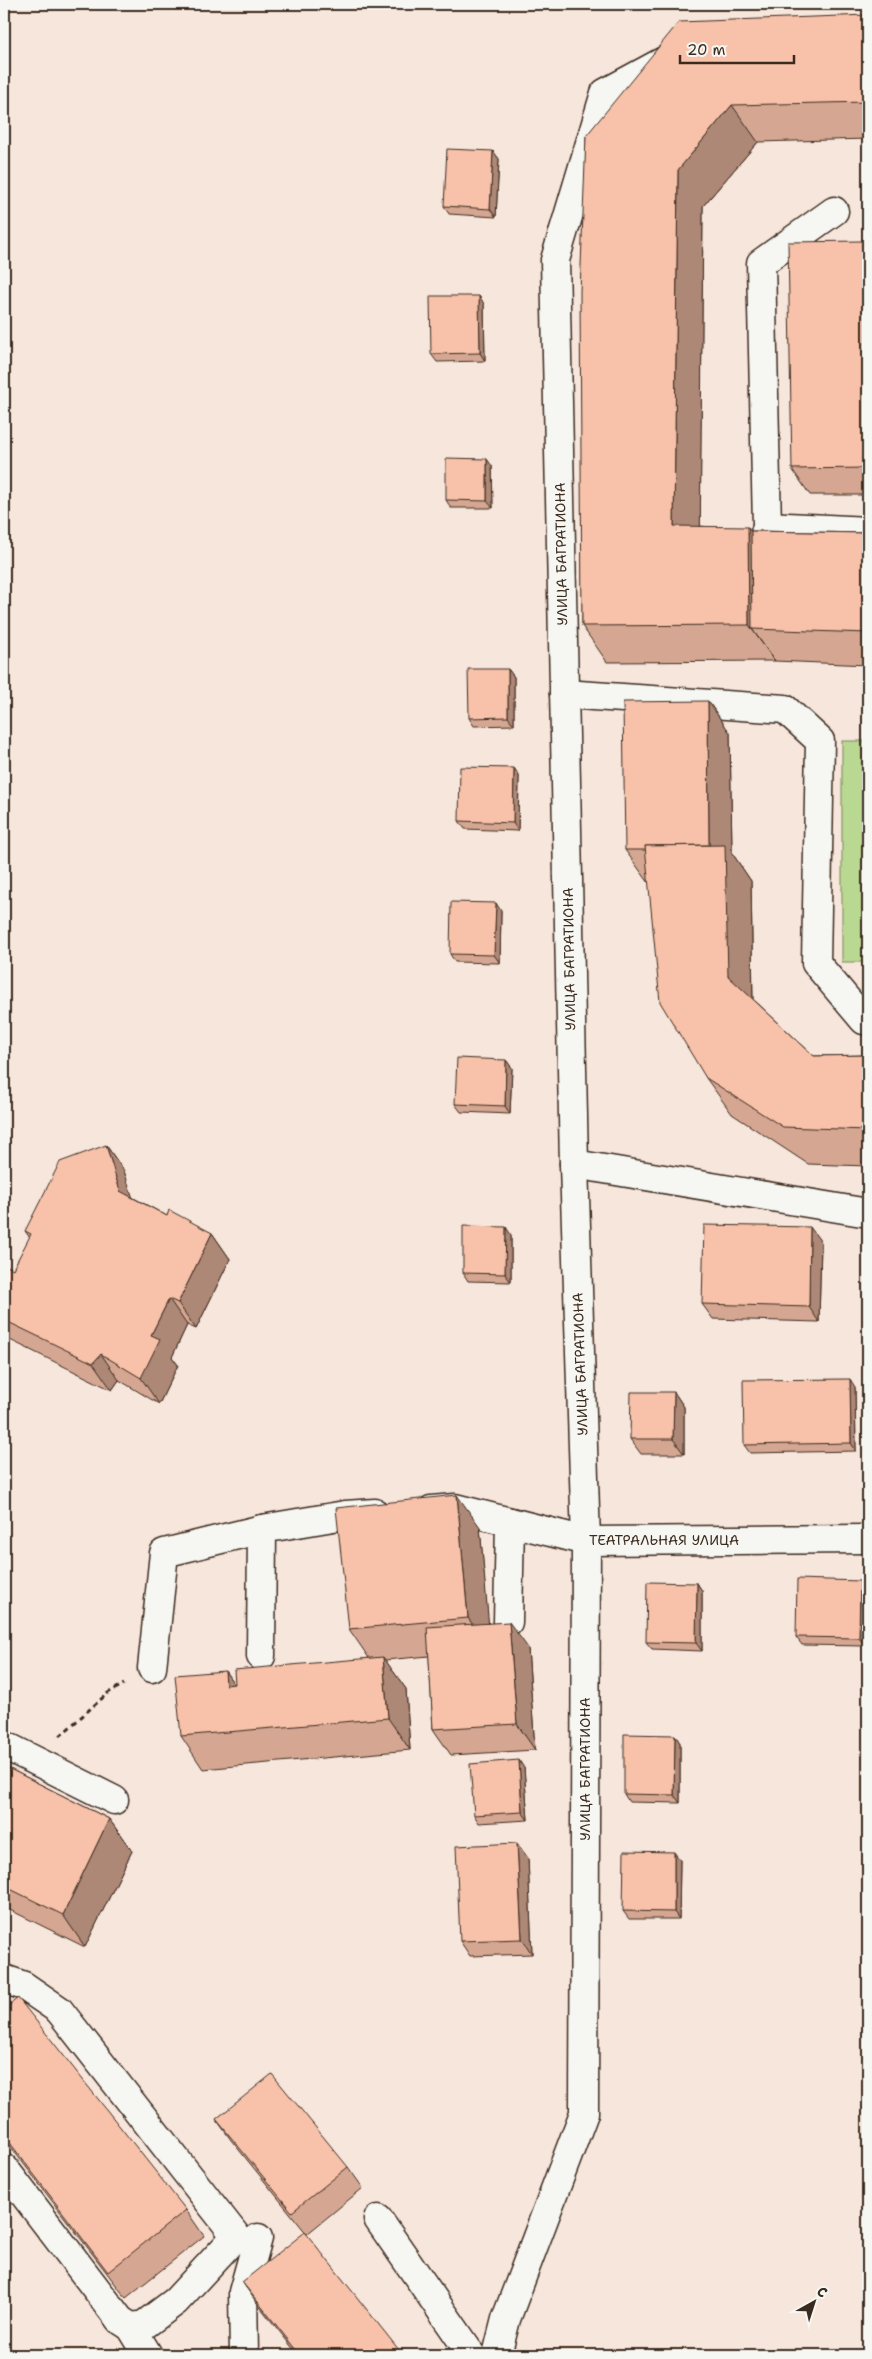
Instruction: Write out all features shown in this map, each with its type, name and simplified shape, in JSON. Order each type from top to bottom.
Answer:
[{"type":"street","name":"УЛИЦА БАГРАТИОНА","points":[[497,2355],[506,2319],[584,2113],[586,1541],[574,1164],[555,260],[605,93],[690,48]]},
{"type":"street","points":[[834,211],[761,263],[764,537],[868,531]]},
{"type":"street","points":[[564,694],[785,709],[820,741],[816,963],[864,1020],[868,1020]]},
{"type":"street","points":[[574,1164],[868,1213]]},
{"type":"street","name":"ТЕАТРАЛЬНАЯ УЛИЦА","points":[[152,1668],[164,1553],[262,1529],[345,1515],[455,1508],[586,1541],[868,1539]]},
{"type":"street","points":[[508,1622],[510,1522]]},
{"type":"street","points":[[261,1656],[262,1529]]},
{"type":"street","points":[[4,1745],[114,1800]]},
{"type":"street","points":[[4,1979],[24,1986],[59,2010],[236,2236],[176,2301],[144,2325],[130,2327]]},
{"type":"street","points":[[4,2168],[120,2320],[130,2327],[148,2355]]},
{"type":"street","points":[[378,2219],[472,2355]]},
{"type":"street","points":[[258,2238],[243,2292],[244,2343],[260,2355]]},
{"type":"path","points":[[33,1760],[108,1693]]},
{"type":"green space","points":[[842,741],[868,741],[868,962],[842,962]]},
{"type":"building","points":[[868,15],[868,102],[732,105],[678,170],[674,526],[748,527],[749,625],[582,626],[580,292],[586,136],[679,22]]},
{"type":"building","points":[[447,149],[493,151],[490,209],[444,206]]},
{"type":"building","points":[[862,241],[863,260],[868,260],[868,468],[792,469],[788,242]]},
{"type":"building","points":[[430,296],[479,296],[480,353],[431,354]]},
{"type":"building","points":[[446,458],[487,459],[487,501],[446,500]]},
{"type":"building","points":[[751,531],[868,533],[868,633],[752,629]]},
{"type":"building","points":[[468,669],[508,669],[508,717],[469,718]]},
{"type":"building","points":[[708,701],[709,845],[645,846],[646,850],[625,850],[623,702]]},
{"type":"building","points":[[460,767],[514,768],[513,823],[459,821]]},
{"type":"building","points":[[725,845],[728,976],[814,1056],[868,1055],[868,1130],[783,1127],[706,1078],[660,1002],[645,846]]},
{"type":"building","points":[[451,902],[496,903],[494,955],[450,954]]},
{"type":"building","points":[[457,1058],[506,1060],[505,1106],[455,1104]]},
{"type":"building","points":[[106,1145],[120,1191],[167,1216],[169,1210],[212,1233],[178,1303],[169,1299],[151,1335],[160,1339],[141,1378],[101,1354],[93,1363],[4,1320],[4,1273],[7,1266],[13,1269],[31,1234],[25,1231],[60,1162]]},
{"type":"building","points":[[704,1225],[810,1227],[809,1307],[702,1304]]},
{"type":"building","points":[[463,1226],[506,1227],[505,1274],[463,1273]]},
{"type":"building","points":[[850,1379],[851,1443],[744,1445],[743,1380]]},
{"type":"building","points":[[631,1392],[674,1392],[673,1439],[630,1439]]},
{"type":"building","points":[[457,1495],[468,1618],[349,1629],[336,1508]]},
{"type":"building","points":[[797,1579],[860,1581],[859,1638],[796,1637]]},
{"type":"building","points":[[647,1582],[697,1583],[696,1643],[646,1642]]},
{"type":"building","points":[[509,1622],[517,1724],[433,1729],[427,1627]]},
{"type":"building","points":[[383,1657],[388,1718],[181,1736],[175,1675],[225,1671],[226,1685],[235,1684],[234,1670]]},
{"type":"building","points":[[624,1734],[675,1735],[674,1795],[624,1794]]},
{"type":"building","points":[[519,1760],[522,1812],[474,1815],[470,1764]]},
{"type":"building","points":[[4,1766],[109,1819],[63,1915],[4,1886]]},
{"type":"building","points":[[517,1843],[522,1939],[460,1941],[456,1846]]},
{"type":"building","points":[[624,1851],[674,1852],[674,1912],[623,1911]]},
{"type":"building","points":[[18,1998],[186,2210],[108,2272],[4,2135],[4,2009]]},
{"type":"building","points":[[272,2074],[348,2167],[292,2212],[216,2119]]},
{"type":"building","points":[[305,2232],[403,2355],[300,2355],[242,2282]]}]
